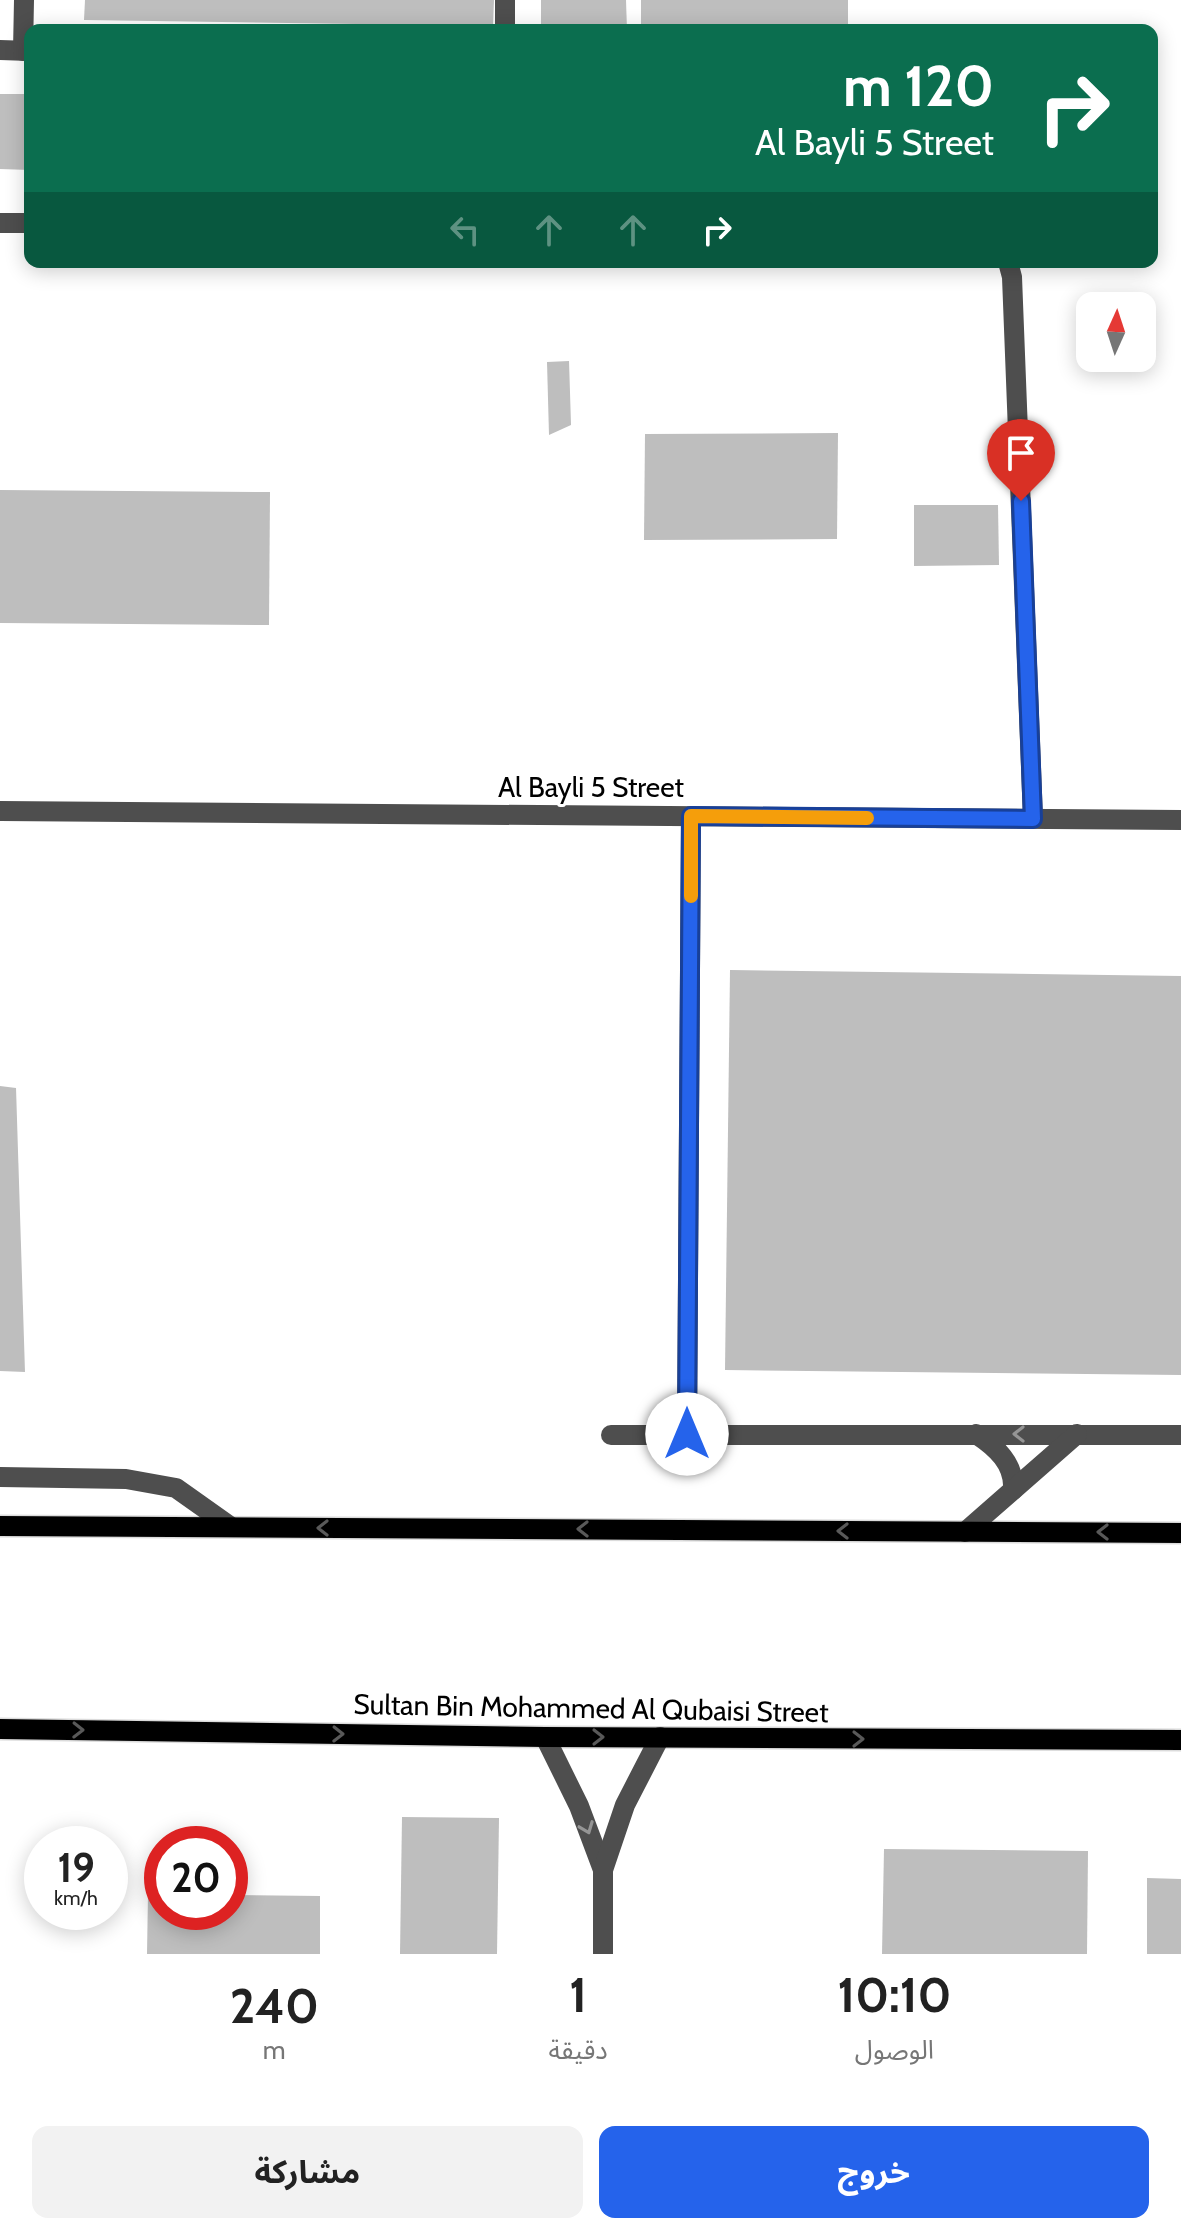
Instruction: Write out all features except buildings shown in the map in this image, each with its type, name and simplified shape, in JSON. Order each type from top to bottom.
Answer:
[{"type":"main road","points":[[0,1526],[1181,1533]]},
{"type":"main road","name":"Sultan Bin Mohammed Al Qubaisi Street","points":[[0,1729],[545,1737],[1181,1740]]},
{"type":"street","points":[[24,0],[25,24]]},
{"type":"street","points":[[505,0],[505,24]]},
{"type":"street","points":[[0,50],[24,51]]},
{"type":"street","points":[[0,223],[24,223]]},
{"type":"street","points":[[1010,268],[1033,819]]},
{"type":"street","name":"Al Bayli 5 Street","points":[[0,811],[1181,820]]},
{"type":"street","points":[[687,1434],[691,816]]},
{"type":"street","points":[[976,1434],[1004,1457],[1014,1479],[1013,1490]]},
{"type":"street","points":[[965,1532],[1077,1434]]},
{"type":"street","points":[[611,1435],[1181,1435]]},
{"type":"street","points":[[0,1477],[126,1479],[176,1488],[231,1527]]},
{"type":"street","points":[[545,1737],[579,1806],[603,1870]]},
{"type":"street","points":[[603,1954],[603,1870],[625,1805],[660,1737]]},
{"type":"slow traffic","points":[[691,896],[691,816],[867,818]]},
{"type":"route","points":[[687,1434],[691,816],[1033,819],[1021,501]]}]
